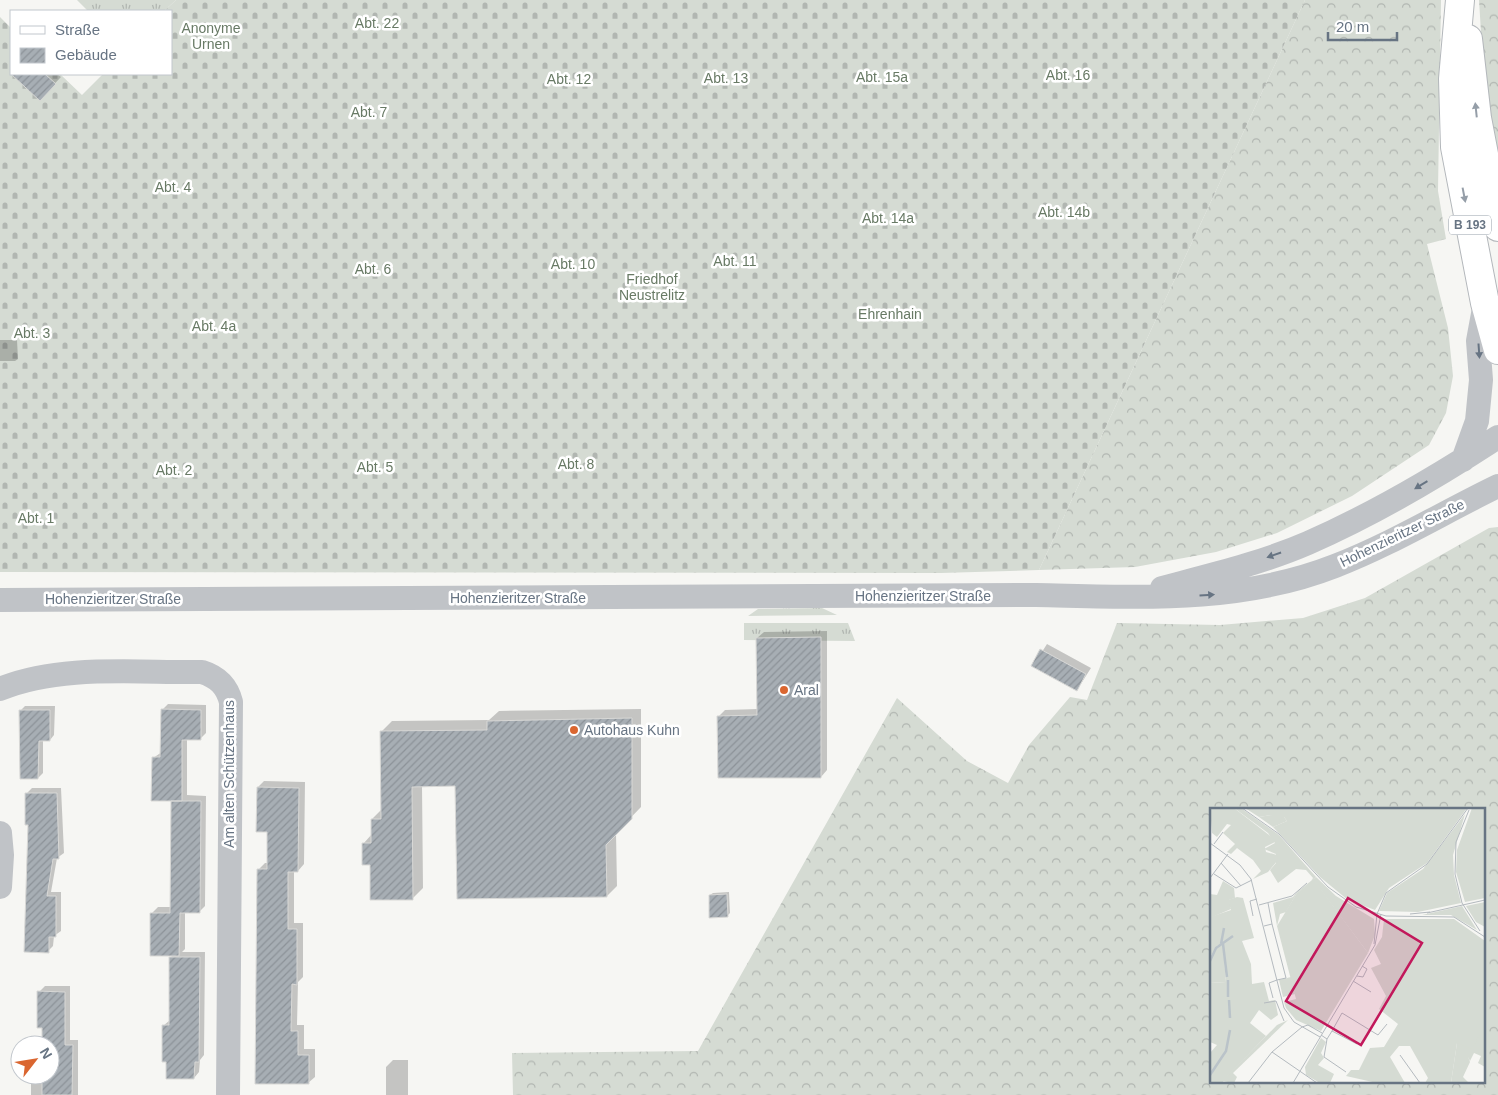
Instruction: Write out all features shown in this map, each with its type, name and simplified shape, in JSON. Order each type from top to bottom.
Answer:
[{"type":"main road","name":"B 193","points":[[1462,0],[1477,118],[1498,227]]},
{"type":"main road","name":"B 193","points":[[1462,0],[1453,79],[1455,147],[1485,303],[1498,350]]},
{"type":"street","points":[[1463,460],[1477,421],[1480,380],[1478,341],[1485,303]]},
{"type":"street","name":"Hohenzieritzer Straße","points":[[1036,595],[1161,588],[1236,568],[1307,543],[1396,500],[1498,437]]},
{"type":"street","name":"Hohenzieritzer Straße","points":[[0,600],[1036,595],[1173,598],[1226,594],[1267,586],[1333,567],[1386,544],[1498,486]]},
{"type":"street","name":"Am alten Schützenhaus","points":[[0,689],[17,682],[53,674],[202,672],[216,678],[226,688],[231,702],[228,1095]]},
{"type":"street","points":[[0,833],[2,855],[0,887]]},
{"type":"green space","points":[[77,0],[176,0],[165,10],[87,10]]},
{"type":"green space","name":"Friedhof Neustrelitz","points":[[176,0],[1305,0],[1039,570],[941,573],[0,572],[0,17],[10,27],[10,75],[61,75],[82,95],[102,75],[172,75],[172,10],[165,10]]},
{"type":"green space","points":[[1305,0],[1441,0],[1438,191],[1446,239],[1427,244],[1448,328],[1453,376],[1446,413],[1429,445],[1352,496],[1277,533],[1216,552],[1135,567],[1039,570]]},
{"type":"green space","points":[[1479,0],[1498,0],[1498,188],[1485,97]]},
{"type":"green space","points":[[1498,527],[1498,1095],[513,1095],[512,1053],[698,1051],[897,698],[967,761],[1008,783],[1029,745],[1070,697],[1087,700],[1117,623],[1220,625],[1303,618],[1365,598],[1489,528]]},
{"type":"green space","points":[[822,608],[837,615],[748,616],[758,609]]},
{"type":"green space","points":[[744,623],[848,623],[855,641],[744,640]]},
{"type":"building","points":[[12,75],[46,75],[56,84],[40,101]]},
{"type":"building","points":[[821,637],[821,778],[718,778],[717,716],[757,715],[756,638]]},
{"type":"building","points":[[1040,649],[1086,674],[1077,691],[1031,666]]},
{"type":"building","points":[[161,709],[201,710],[201,740],[182,740],[182,801],[151,801],[152,757],[160,757]]},
{"type":"building","points":[[19,710],[50,710],[50,741],[39,741],[38,779],[20,779]]},
{"type":"building","points":[[632,718],[632,819],[606,845],[607,897],[457,899],[455,786],[412,787],[413,900],[370,900],[370,865],[362,865],[362,843],[371,843],[371,819],[381,819],[380,731],[487,730],[487,721]]},
{"type":"building","points":[[257,787],[299,788],[298,872],[288,872],[288,929],[297,929],[297,985],[292,984],[291,1031],[298,1031],[298,1055],[309,1055],[309,1084],[255,1084],[257,869],[267,869],[267,832],[256,832]]},
{"type":"building","points":[[25,793],[57,793],[59,859],[53,859],[47,896],[56,896],[56,937],[49,937],[49,953],[24,952],[28,825],[25,825]]},
{"type":"building","points":[[171,801],[201,801],[200,913],[180,913],[179,956],[150,956],[150,913],[170,913]]},
{"type":"building","points":[[727,894],[728,917],[709,918],[709,895]]},
{"type":"building","points":[[169,957],[200,957],[199,1062],[195,1062],[194,1079],[166,1079],[166,1062],[162,1062],[162,1025],[169,1025]]},
{"type":"building","points":[[37,991],[65,992],[65,1045],[73,1045],[72,1095],[42,1095],[42,1085],[60,1085],[60,1035],[42,1035],[42,1028],[37,1028]]},
{"type":"place","name":"Aral","points":[[784,690]]},
{"type":"place","name":"Autohaus Kuhn","points":[[574,730]]},
{"type":"park label","name":"Abt. 22","points":[[377,23]]},
{"type":"park label","name":"Anonyme Urnen","points":[[211,36]]},
{"type":"park label","name":"Abt. 16","points":[[1068,75]]},
{"type":"park label","name":"Abt. 15a","points":[[882,77]]},
{"type":"park label","name":"Abt. 13","points":[[726,78]]},
{"type":"park label","name":"Abt. 12","points":[[569,79]]},
{"type":"park label","name":"Abt. 7","points":[[369,112]]},
{"type":"park label","name":"Abt. 4","points":[[173,187]]},
{"type":"park label","name":"Abt. 14b","points":[[1064,212]]},
{"type":"park label","name":"Abt. 14a","points":[[888,218]]},
{"type":"park label","name":"Abt. 11","points":[[735,261]]},
{"type":"park label","name":"Abt. 10","points":[[573,264]]},
{"type":"park label","name":"Abt. 6","points":[[373,269]]},
{"type":"park label","name":"Ehrenhain","points":[[890,314]]},
{"type":"park label","name":"Abt. 4a","points":[[214,326]]},
{"type":"park label","name":"Abt. 3","points":[[32,333]]},
{"type":"park label","name":"Abt. 8","points":[[576,464]]},
{"type":"park label","name":"Abt. 5","points":[[375,467]]},
{"type":"park label","name":"Abt. 2","points":[[174,470]]},
{"type":"park label","name":"Abt. 1","points":[[36,518]]}]
